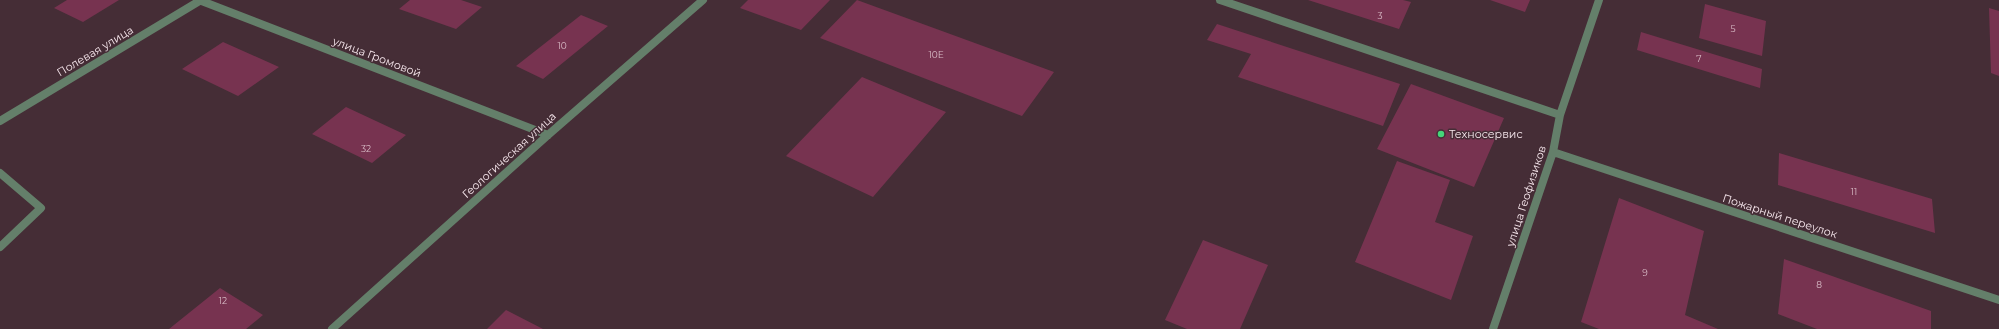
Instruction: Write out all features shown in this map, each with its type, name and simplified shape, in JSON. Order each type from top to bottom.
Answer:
[{"type":"street","name":"улица Громовой","points":[[200,0],[548,134]]},
{"type":"street","name":"Полевая улица","points":[[0,121],[200,0]]},
{"type":"street","name":"Геологическая улица","points":[[332,329],[548,134],[703,0]]},
{"type":"street","points":[[1220,0],[1560,115]]},
{"type":"street","name":"улица Геофизиков","points":[[1493,329],[1553,152],[1560,115],[1599,0]]},
{"type":"street","name":"Пожарный переулок","points":[[1553,152],[1999,300]]},
{"type":"street","points":[[0,173],[41,208],[0,247]]},
{"type":"building","points":[[67,0],[119,0],[83,22],[54,8]]},
{"type":"building","points":[[410,0],[461,0],[482,7],[456,29],[399,9]]},
{"type":"building","points":[[748,0],[830,0],[801,30],[740,8]]},
{"type":"building","points":[[857,0],[1054,72],[1022,116],[820,38]]},
{"type":"building","points":[[1308,0],[1403,0],[1411,2],[1399,29]]},
{"type":"building","points":[[1490,0],[1530,0],[1525,12]]},
{"type":"building","points":[[1705,4],[1766,21],[1762,56],[1699,38]]},
{"type":"building","points":[[1989,8],[1999,11],[1999,76],[1991,73]]},
{"type":"building","points":[[581,15],[608,26],[543,79],[516,66]]},
{"type":"building","points":[[1217,24],[1400,84],[1383,126],[1238,77],[1251,54],[1207,40]]},
{"type":"building","points":[[1641,32],[1762,69],[1760,88],[1637,50]]},
{"type":"building","points":[[223,42],[279,67],[238,96],[182,69]]},
{"type":"building","points":[[862,77],[946,112],[873,197],[786,156]]},
{"type":"building","name":"Техносервис","points":[[1411,84],[1504,118],[1474,187],[1377,149]]},
{"type":"building","points":[[346,107],[406,135],[372,163],[312,134]]},
{"type":"building","points":[[1779,153],[1932,199],[1935,233],[1778,185]]},
{"type":"building","points":[[1397,161],[1450,180],[1435,222],[1473,236],[1451,300],[1355,262]]},
{"type":"building","points":[[1619,198],[1704,231],[1685,315],[1718,329],[1599,329],[1581,322]]},
{"type":"building","points":[[1203,240],[1268,265],[1240,329],[1187,329],[1165,320]]},
{"type":"building","points":[[1784,259],[1931,311],[1931,329],[1817,329],[1778,314]]},
{"type":"building","points":[[220,288],[263,315],[246,329],[169,329]]},
{"type":"building","points":[[506,310],[543,329],[487,329]]},
{"type":"place","name":"Техносервис","points":[[1441,134]]}]
